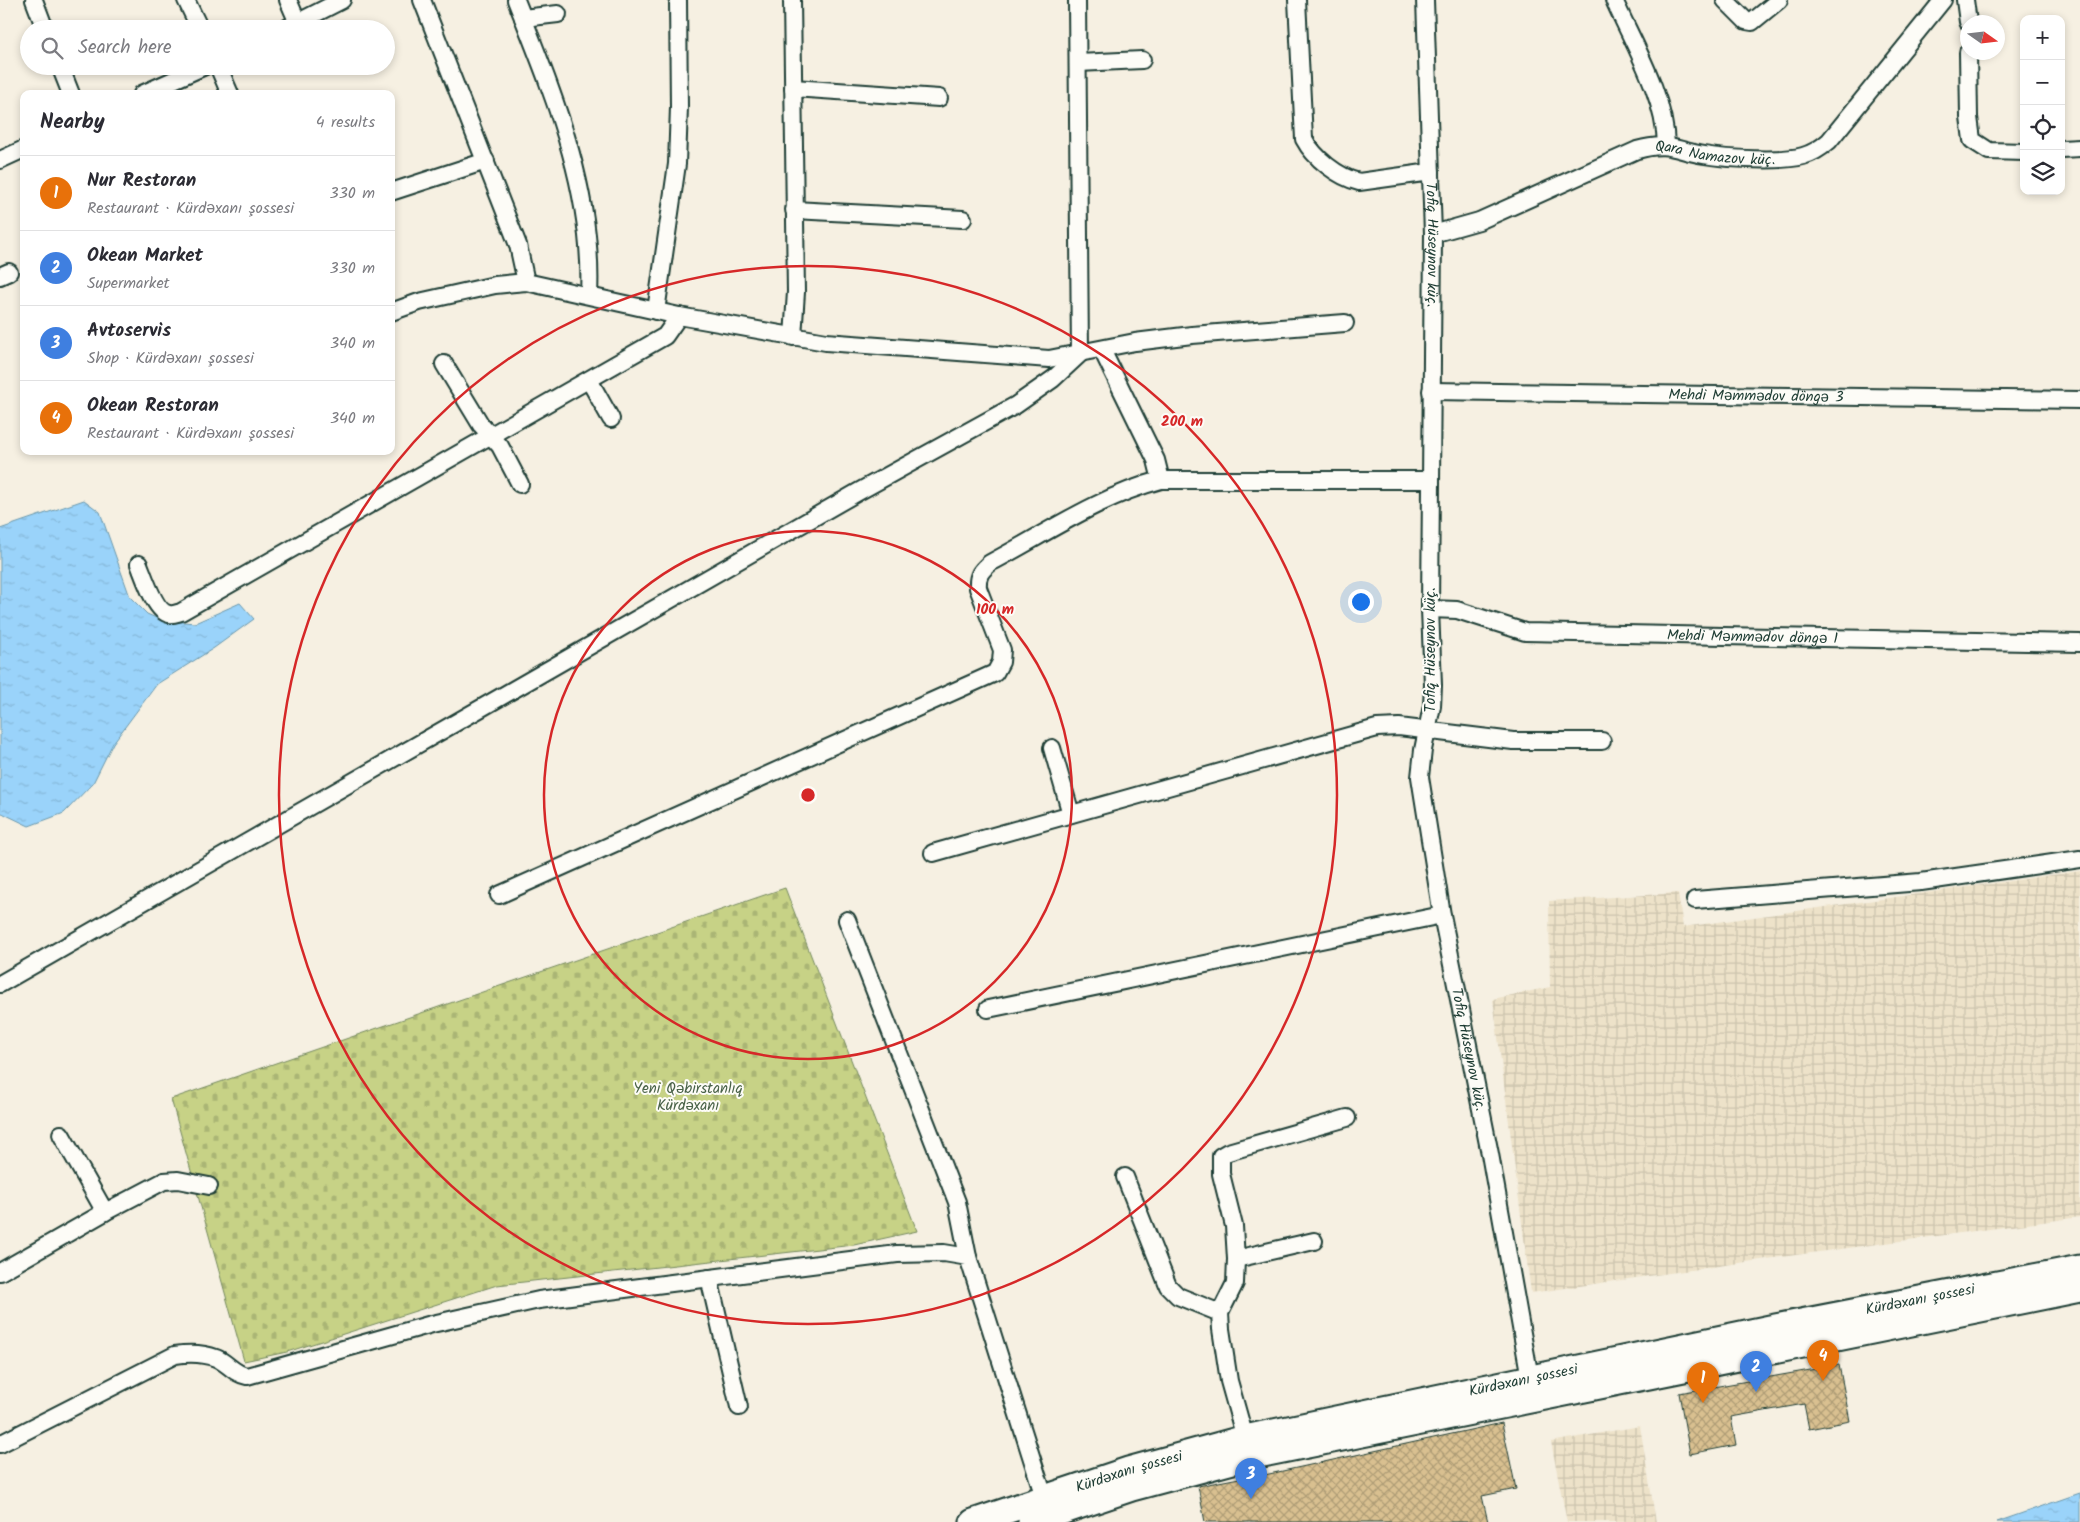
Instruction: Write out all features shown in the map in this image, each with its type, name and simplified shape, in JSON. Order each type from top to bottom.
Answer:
[{"type":"main road","name":"Kürdəxanı şossesi","points":[[973,1522],[1044,1497],[1183,1454],[1245,1438],[1770,1328],[2080,1268]]},
{"type":"main road","name":"Kürdəxanı şossesi","points":[[1031,1522],[1132,1488],[1248,1457],[2080,1289]]},
{"type":"street","points":[[34,0],[42,20]]},
{"type":"street","points":[[186,0],[196,20]]},
{"type":"street","points":[[288,0],[291,20]]},
{"type":"street","points":[[304,20],[342,0]]},
{"type":"street","points":[[422,0],[518,245],[526,282]]},
{"type":"street","points":[[516,0],[574,156],[589,246],[589,295]]},
{"type":"street","points":[[656,311],[677,164],[680,106],[678,0]]},
{"type":"street","points":[[792,0],[796,292],[793,337]]},
{"type":"street","points":[[0,984],[858,492],[1016,405],[1053,379],[1080,354],[1077,0]]},
{"type":"street","points":[[1297,0],[1304,139],[1309,148],[1348,179],[1359,182],[1431,172]]},
{"type":"street","name":"Tofiq Hüseynov küç.","points":[[1425,0],[1433,234],[1430,480],[1430,609],[1433,685],[1432,706],[1420,777],[1442,915],[1490,1154],[1530,1378]]},
{"type":"street","points":[[1614,0],[1660,105],[1666,125],[1666,145]]},
{"type":"street","points":[[1724,0],[1746,21],[1752,22],[1780,0]]},
{"type":"street","name":"Qara Namazov küç.","points":[[1433,234],[1479,221],[1637,150],[1654,145],[1666,145],[1706,155],[1779,158],[1802,156],[1819,150],[1829,141],[1943,0]]},
{"type":"street","points":[[1965,0],[1967,15]]},
{"type":"street","points":[[523,18],[558,14]]},
{"type":"street","points":[[1078,63],[1142,60]]},
{"type":"street","points":[[1968,60],[1969,117],[1972,140],[1989,151],[2020,152]]},
{"type":"street","points":[[64,75],[69,90]]},
{"type":"street","points":[[151,90],[185,75]]},
{"type":"street","points":[[222,75],[228,90]]},
{"type":"street","points":[[793,88],[939,98]]},
{"type":"street","points":[[2065,149],[2080,148]]},
{"type":"street","points":[[0,160],[20,151]]},
{"type":"street","points":[[395,191],[486,161]]},
{"type":"street","points":[[794,210],[963,219]]},
{"type":"street","points":[[395,311],[418,302],[495,285],[526,282],[679,316],[793,337],[1012,358],[1049,359],[1135,342],[1192,335],[1345,323]]},
{"type":"street","points":[[139,564],[156,602],[163,612],[170,614],[181,612],[665,336],[679,316]]},
{"type":"street","points":[[1102,350],[1156,460],[1161,480]]},
{"type":"street","points":[[444,364],[481,426],[500,446],[520,484]]},
{"type":"street","points":[[589,380],[611,419]]},
{"type":"street","name":"Mehdi Məmmədov döngə 3","points":[[1432,390],[2080,400]]},
{"type":"street","points":[[499,894],[995,673],[1001,662],[1002,650],[978,588],[978,579],[981,571],[990,563],[1109,499],[1138,486],[1161,480],[1430,480]]},
{"type":"street","name":"Mehdi Məmmədov döngə 1","points":[[1430,609],[1457,610],[1525,632],[2080,643]]},
{"type":"street","points":[[933,853],[1377,728],[1398,727],[1513,741],[1602,741]]},
{"type":"street","points":[[1052,748],[1071,814]]},
{"type":"street","points":[[1695,900],[1921,882],[2080,859]]},
{"type":"street","points":[[988,1009],[1442,915]]},
{"type":"street","points":[[846,920],[957,1202],[968,1258],[1044,1497]]},
{"type":"street","points":[[1245,1438],[1229,1381],[1220,1313],[1235,1283],[1236,1259],[1234,1226],[1221,1174],[1220,1156],[1228,1152],[1347,1118]]},
{"type":"street","points":[[61,1134],[105,1212]]},
{"type":"street","points":[[1125,1177],[1168,1286],[1178,1296],[1220,1313]]},
{"type":"street","points":[[0,1272],[105,1212],[164,1181],[178,1180],[209,1186]]},
{"type":"street","points":[[1236,1259],[1314,1241]]},
{"type":"street","points":[[0,1444],[175,1354],[190,1352],[216,1358],[238,1374],[247,1376],[432,1324],[539,1300],[897,1254],[944,1253],[968,1258]]},
{"type":"street","points":[[709,1278],[739,1407]]},
{"type":"shaded area","points":[[2080,871],[2080,1217],[1531,1293],[1493,999],[1550,987],[1549,901],[1678,893],[1683,927]]},
{"type":"shaded area","points":[[1640,1426],[1656,1522],[1567,1522],[1551,1442]]},
{"type":"green space","name":"Yeni Qəbirstanlıq Kürdəxanı","points":[[785,888],[917,1231],[854,1245],[497,1285],[287,1352],[244,1361],[171,1099]]},
{"type":"water","points":[[84,500],[100,512],[130,597],[147,614],[161,620],[195,623],[240,603],[254,619],[214,648],[157,684],[113,743],[93,783],[64,813],[29,826],[0,812],[0,529]]},
{"type":"water","points":[[2080,1493],[2080,1522],[1997,1522]]},
{"type":"building","points":[[1839,1365],[1850,1421],[1809,1429],[1804,1404],[1731,1417],[1736,1445],[1690,1454],[1679,1393]]},
{"type":"building","points":[[1502,1423],[1516,1489],[1482,1496],[1488,1522],[1205,1522],[1198,1486],[1260,1474],[1260,1476]]},
{"type":"place","name":"Okean Restoran","points":[[1823,1381]]},
{"type":"place","name":"Okean Market","points":[[1756,1392]]},
{"type":"place","name":"Nur Restoran","points":[[1703,1403]]},
{"type":"place","name":"Avtoservis","points":[[1251,1499]]}]
